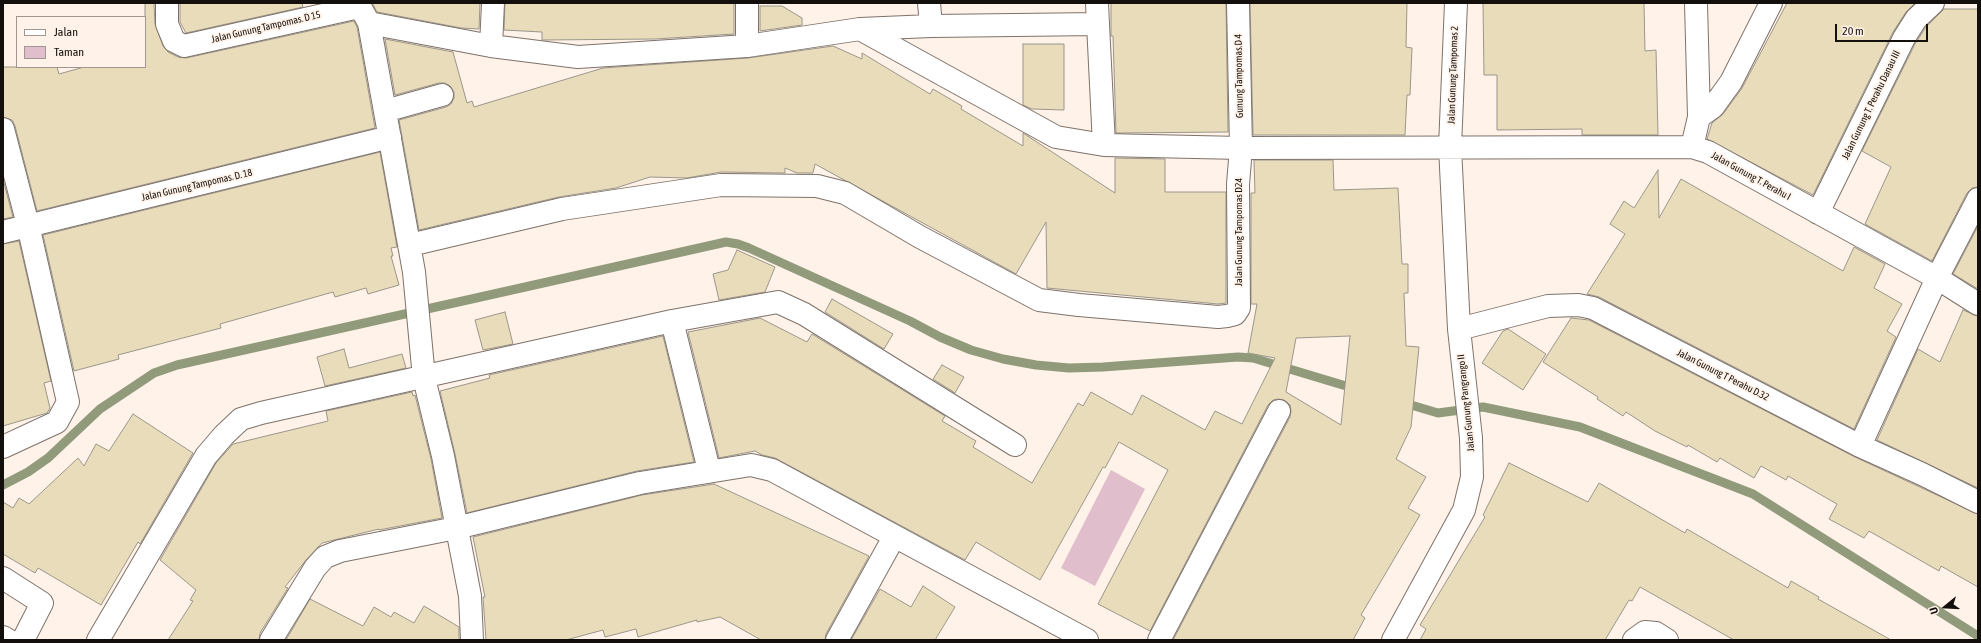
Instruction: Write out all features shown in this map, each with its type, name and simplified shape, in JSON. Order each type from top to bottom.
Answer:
[{"type":"street","name":"Jalan Gunung Tampomas. D 15","points":[[167,3],[168,24],[174,41],[184,46],[362,11]]},
{"type":"street","points":[[491,46],[493,3]]},
{"type":"street","points":[[747,3],[747,46]]},
{"type":"street","points":[[929,3],[931,26]]},
{"type":"street","name":"Gunung Tampomas.D 4","points":[[1238,3],[1241,148]]},
{"type":"street","name":"Jalan Gunung Tampomas 2","points":[[1450,147],[1456,3]]},
{"type":"street","points":[[1692,147],[1699,117],[1696,3]]},
{"type":"street","points":[[1699,117],[1713,107],[1731,82],[1771,3]]},
{"type":"street","name":"Jalan Gunung T. Perahu Danau III","points":[[1818,213],[1904,38],[1916,19],[1933,3]]},
{"type":"street","points":[[472,640],[470,596],[443,456],[424,378],[420,321],[410,245],[385,111],[362,11],[491,46],[578,57],[747,46],[860,29],[931,26],[1097,14],[1104,145]]},
{"type":"street","name":"Jalan Gunung T. Perahu I","points":[[860,29],[1056,137],[1104,145],[1241,148],[1692,147],[1708,152],[1937,278],[1978,304]]},
{"type":"street","points":[[385,111],[442,96]]},
{"type":"street","points":[[3,129],[28,225],[68,402],[58,422],[3,447]]},
{"type":"street","name":"Jalan Gunung Tampomas. D. 18","points":[[3,232],[390,137]]},
{"type":"street","name":"Jalan Gunung Pangrango II","points":[[1392,640],[1464,510],[1472,477],[1471,438],[1459,329],[1450,147]]},
{"type":"street","name":"Jalan Gunung Tampomas D24","points":[[410,245],[562,209],[720,185],[817,186],[845,193],[920,237],[1039,300],[1218,317],[1234,314],[1239,308],[1238,184],[1241,148]]},
{"type":"street","points":[[1860,446],[1937,278],[1978,199]]},
{"type":"street","points":[[98,640],[206,456],[241,420],[261,413],[424,378],[672,320],[778,302],[804,314],[1015,445]]},
{"type":"street","name":"Jalan Gunung T Perahu D.32","points":[[1459,329],[1548,306],[1578,305],[1593,308],[1860,446],[1922,474],[1978,502]]},
{"type":"street","points":[[672,320],[709,470]]},
{"type":"street","points":[[1159,640],[1279,411]]},
{"type":"street","points":[[271,640],[315,568],[325,557],[340,551],[456,528],[640,483],[751,464],[772,470],[1087,640]]},
{"type":"street","points":[[837,640],[894,537]]},
{"type":"street","points":[[3,578],[42,603],[23,640]]},
{"type":"street","points":[[1639,636],[1656,633],[1667,640]]},
{"type":"street","points":[[3,637],[8,640]]},
{"type":"green space","points":[[1111,470],[1145,489],[1095,586],[1061,568]]},
{"type":"building","points":[[145,3],[154,3],[155,24],[163,46],[168,52],[178,57],[186,58],[354,21],[357,27],[375,128],[37,211],[15,126],[12,120],[3,117],[3,67],[57,68],[59,74],[80,68],[146,68]]},
{"type":"building","points":[[180,3],[302,3],[303,7],[186,33],[180,22]]},
{"type":"building","points":[[372,3],[480,3],[479,29],[461,28],[377,12]]},
{"type":"building","points":[[505,3],[734,3],[734,34],[655,39],[542,40],[542,32],[504,30]]},
{"type":"building","points":[[1111,3],[1226,3],[1228,132],[1116,133],[1113,36],[1111,36]]},
{"type":"building","points":[[1250,3],[1407,3],[1406,47],[1412,48],[1410,95],[1407,95],[1405,135],[1253,135]]},
{"type":"building","points":[[1483,3],[1644,3],[1645,51],[1656,50],[1658,135],[1582,135],[1582,129],[1497,130],[1497,75],[1484,75]]},
{"type":"building","points":[[1787,3],[1915,3],[1906,12],[1893,32],[1813,195],[1707,139],[1712,123],[1723,114],[1742,88]]},
{"type":"building","points":[[760,6],[782,6],[802,18],[802,25],[760,31]]},
{"type":"building","points":[[1944,9],[1978,9],[1978,187],[1972,188],[1967,193],[1932,261],[1865,224],[1891,167],[1862,151],[1915,44],[1926,27]]},
{"type":"building","points":[[385,39],[453,52],[467,103],[472,101],[474,107],[603,68],[748,58],[833,46],[862,59],[862,53],[930,94],[933,89],[962,106],[961,109],[1023,146],[1023,133],[1115,193],[1115,158],[1165,159],[1165,192],[1226,192],[1226,303],[1218,304],[1047,288],[1046,222],[1016,274],[815,164],[813,173],[797,173],[785,168],[785,173],[721,172],[687,178],[650,177],[616,188],[559,197],[419,230],[399,120],[446,107],[451,104],[454,98],[454,92],[450,86],[445,83],[439,83],[395,95]]},
{"type":"building","points":[[1023,44],[1064,44],[1064,110],[1032,109],[1023,105]]},
{"type":"building","points":[[380,152],[397,247],[391,248],[393,256],[391,256],[399,285],[368,294],[366,288],[335,297],[333,292],[220,324],[221,328],[118,355],[119,359],[74,371],[43,235]]},
{"type":"building","points":[[1254,160],[1333,160],[1334,190],[1398,188],[1402,264],[1408,264],[1408,293],[1404,293],[1406,346],[1419,347],[1411,427],[1396,459],[1426,477],[1408,508],[1420,515],[1361,615],[1365,618],[1353,640],[1173,640],[1290,417],[1290,405],[1284,400],[1273,400],[1268,405],[1150,631],[1098,604],[1168,470],[1119,442],[1105,468],[1103,467],[1040,580],[976,542],[965,560],[775,458],[762,455],[755,451],[719,458],[688,332],[760,318],[807,342],[812,334],[945,416],[942,421],[976,441],[973,447],[1032,483],[1078,403],[1083,406],[1091,392],[1132,415],[1142,395],[1205,430],[1215,411],[1242,424],[1275,358],[1248,353],[1257,304],[1251,304],[1251,193],[1255,193]],"holes":[[[1350,336],[1341,425],[1286,392],[1296,338]]]},
{"type":"building","points":[[1658,170],[1659,218],[1681,179],[1843,271],[1854,247],[1885,264],[1874,288],[1902,304],[1887,331],[1896,337],[1854,429],[1599,297],[1587,294],[1625,234],[1610,224],[1624,201],[1634,208]]},
{"type":"building","points":[[3,179],[13,217],[3,219]]},
{"type":"building","points":[[1978,226],[1978,289],[1953,274]]},
{"type":"building","points":[[19,241],[51,381],[44,383],[50,408],[47,413],[3,426],[3,244]]},
{"type":"building","points":[[737,250],[775,267],[765,292],[719,300],[713,274],[728,270]]},
{"type":"building","points":[[832,299],[893,334],[884,349],[825,312]]},
{"type":"building","points":[[1963,310],[1978,316],[1978,488],[1877,440],[1918,349],[1940,362]]},
{"type":"building","points":[[505,312],[513,344],[483,350],[475,320]]},
{"type":"building","points":[[1571,318],[1589,320],[1855,457],[1978,514],[1978,587],[1941,566],[1939,571],[1869,531],[1864,538],[1829,519],[1837,504],[1788,476],[1786,480],[1761,466],[1754,478],[1720,458],[1717,462],[1688,445],[1687,447],[1655,431],[1626,412],[1623,416],[1597,399],[1598,397],[1543,362]]},
{"type":"building","points":[[1508,329],[1546,354],[1523,390],[1482,363],[1503,331]]},
{"type":"building","points":[[663,336],[694,462],[637,471],[467,513],[440,391],[490,378],[489,375]]},
{"type":"building","points":[[344,349],[349,368],[402,354],[406,368],[325,386],[317,357]]},
{"type":"building","points":[[942,365],[964,377],[955,393],[933,379]]},
{"type":"building","points":[[412,392],[413,396],[415,395],[431,459],[442,518],[379,529],[322,543],[306,560],[285,587],[288,588],[260,633],[259,640],[168,640],[193,601],[190,600],[196,590],[160,560],[216,463],[233,444],[328,421],[326,411]]},
{"type":"building","points":[[133,414],[193,453],[140,544],[138,542],[101,605],[38,568],[35,573],[3,554],[3,502],[13,508],[19,498],[29,504],[78,458],[84,466],[96,444],[109,451]]},
{"type":"building","points":[[1509,463],[1588,502],[1599,483],[1685,533],[1687,529],[1788,588],[1791,581],[1819,597],[1818,599],[1891,640],[1734,640],[1640,587],[1632,601],[1629,600],[1605,640],[1420,640],[1426,629],[1420,625],[1485,517],[1483,515]]},
{"type":"building","points":[[714,484],[869,556],[826,634],[825,640],[761,640],[720,617],[697,622],[697,620],[638,637],[636,629],[605,637],[603,630],[566,640],[486,640],[483,597],[485,597],[473,537],[642,495]]},
{"type":"building","points":[[923,586],[955,607],[935,640],[851,640],[880,589],[911,607]]},
{"type":"building","points":[[310,599],[363,626],[374,607],[391,617],[394,612],[414,623],[424,606],[459,627],[459,640],[286,640]]},
{"type":"waterway","points":[[3,485],[28,472],[48,458],[100,409],[154,373],[177,365],[726,242],[749,248],[910,321],[940,337],[971,350],[1003,359],[1036,365],[1069,368],[1103,367],[1238,357],[1253,358],[1356,389]]},
{"type":"waterway","points":[[1401,402],[1438,413],[1483,407],[1580,427],[1753,494],[1978,636]]}]
